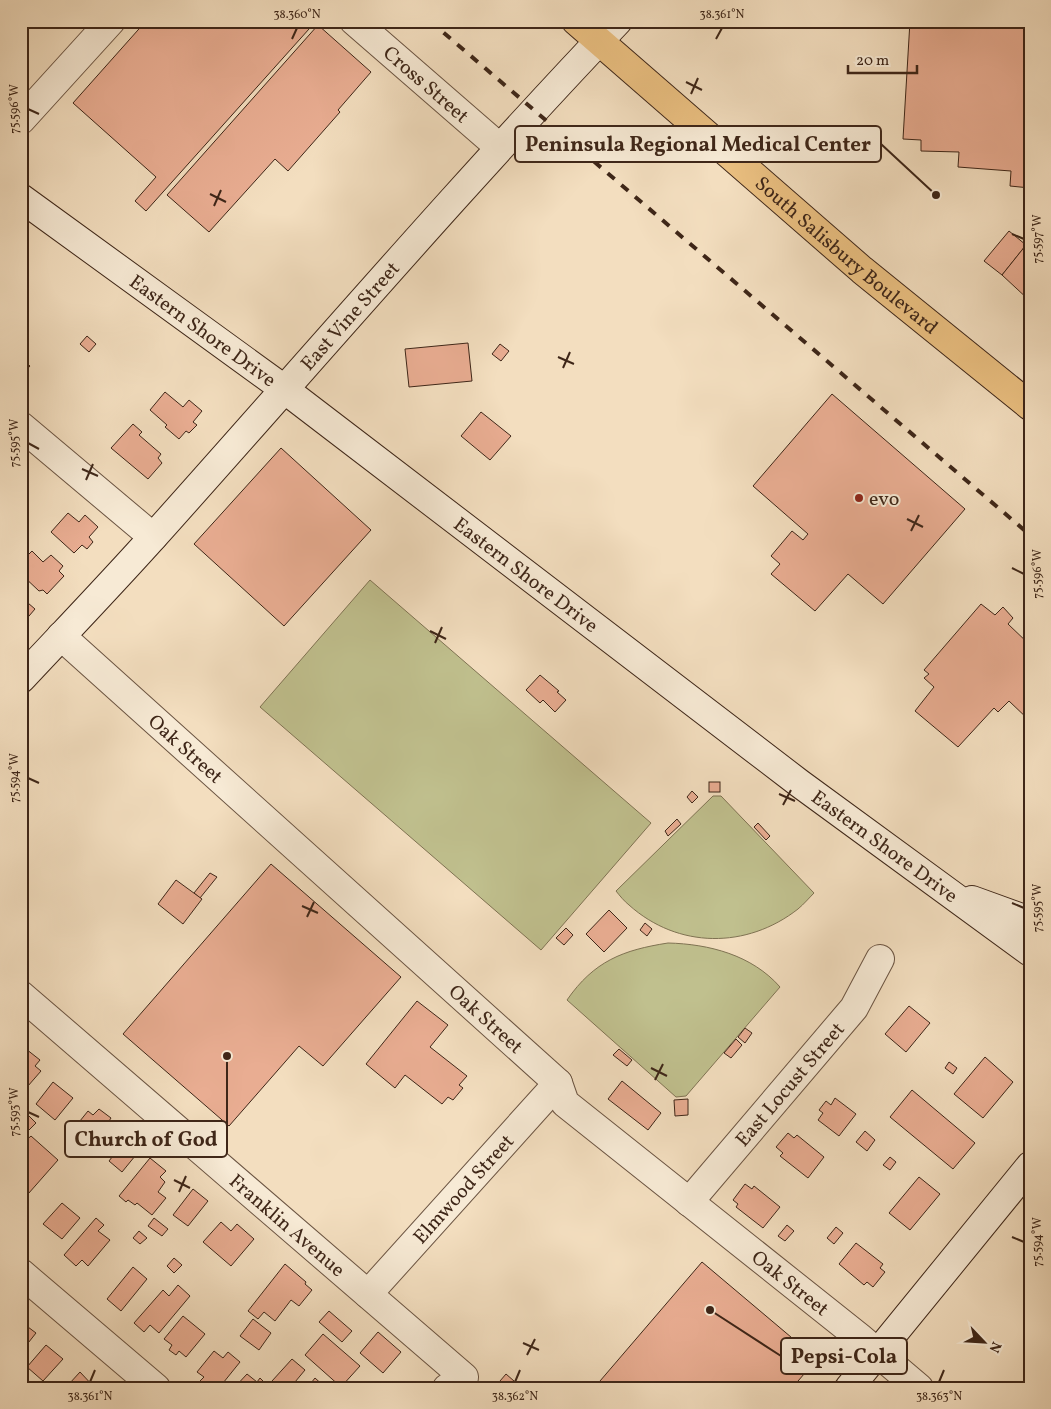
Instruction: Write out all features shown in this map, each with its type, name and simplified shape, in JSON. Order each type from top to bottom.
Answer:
[{"type":"main road","name":"South Salisbury Boulevard","points":[[576,21],[862,270],[1030,406]]},
{"type":"street","points":[[21,120],[111,21]]},
{"type":"street","name":"Cross Street","points":[[354,21],[499,147]]},
{"type":"street","name":"East Vine Street","points":[[21,679],[153,537],[499,147],[618,21]]},
{"type":"street","name":"Eastern Shore Drive","points":[[21,198],[284,389],[799,783],[943,890],[1023,937],[1030,964]]},
{"type":"street","points":[[21,426],[153,537]]},
{"type":"street","name":"Oak Street","points":[[61,636],[558,1083],[565,1103],[878,1353],[919,1388]]},
{"type":"street","name":"East Locust Street","points":[[689,1202],[854,1008],[880,959]]},
{"type":"street","name":"Franklin Avenue","points":[[21,995],[368,1294],[455,1382]]},
{"type":"street","name":"Elmwood Street","points":[[368,1294],[558,1083]]},
{"type":"street","points":[[849,1388],[1030,1166]]},
{"type":"street","points":[[21,1273],[156,1388]]},
{"type":"green space","points":[[370,580],[651,823],[541,950],[260,707]]},
{"type":"green space","points":[[713,796],[721,796],[814,893],[798,909],[778,922],[757,931],[735,937],[713,939],[669,930],[648,919],[627,903],[616,891]]},
{"type":"green space","points":[[668,943],[699,946],[729,953],[756,967],[780,987],[686,1096],[676,1097],[567,1000],[588,976],[611,959],[637,949]]},
{"type":"building","points":[[146,21],[300,21],[309,29],[146,211],[135,201],[156,177],[73,103]]},
{"type":"building","points":[[910,21],[1030,21],[1030,188],[1010,186],[1011,171],[958,167],[959,152],[921,151],[921,140],[903,139]]},
{"type":"building","points":[[318,25],[371,72],[338,110],[340,112],[288,171],[275,159],[209,232],[167,195]]},
{"type":"building","points":[[1009,231],[1026,245],[1002,275],[984,261]]},
{"type":"building","points":[[1030,240],[1030,301],[1002,275]]},
{"type":"building","points":[[87,336],[96,344],[89,352],[80,344]]},
{"type":"building","points":[[468,343],[472,381],[409,387],[405,349]]},
{"type":"building","points":[[500,344],[509,351],[501,361],[492,354]]},
{"type":"building","points":[[21,360],[30,366],[21,376]]},
{"type":"building","points":[[165,392],[183,407],[189,400],[202,411],[193,422],[197,425],[189,433],[186,431],[179,439],[150,410]]},
{"type":"building","name":"evo","points":[[832,394],[965,509],[883,604],[848,574],[815,611],[771,574],[780,564],[771,556],[792,531],[803,540],[808,534],[753,486]]},
{"type":"building","points":[[481,412],[511,436],[490,460],[461,436]]},
{"type":"building","points":[[133,424],[142,432],[139,435],[161,454],[158,458],[162,463],[148,479],[111,448]]},
{"type":"building","points":[[281,448],[371,530],[284,626],[194,544]]},
{"type":"building","points":[[68,513],[79,522],[85,515],[98,527],[89,537],[93,542],[87,549],[82,545],[74,553],[51,532]]},
{"type":"building","points":[[32,551],[43,562],[51,555],[63,566],[59,571],[64,576],[47,594],[43,590],[39,591],[21,574],[21,562]]},
{"type":"building","points":[[21,597],[35,609],[23,623],[21,622]]},
{"type":"building","points":[[981,604],[995,615],[1003,607],[1013,618],[1008,624],[1030,645],[1030,721],[1009,701],[998,712],[994,708],[958,747],[915,711],[934,687],[924,678],[929,674],[924,670]]},
{"type":"building","points":[[540,675],[559,691],[557,692],[566,700],[555,712],[543,700],[540,703],[526,690]]},
{"type":"building","points":[[709,782],[720,782],[720,792],[709,792]]},
{"type":"building","points":[[692,791],[698,797],[692,803],[687,797]]},
{"type":"building","points":[[677,819],[681,824],[668,836],[665,831]]},
{"type":"building","points":[[758,823],[770,836],[766,840],[754,827]]},
{"type":"building","points":[[271,864],[401,977],[323,1066],[299,1046],[229,1126],[123,1034]]},
{"type":"building","points":[[210,873],[217,877],[200,898],[194,893]]},
{"type":"building","points":[[176,880],[202,899],[183,924],[158,904]]},
{"type":"building","points":[[609,910],[627,928],[604,952],[586,934]]},
{"type":"building","points":[[645,923],[652,929],[647,936],[640,930]]},
{"type":"building","points":[[566,928],[573,935],[564,945],[556,938]]},
{"type":"building","points":[[417,1001],[448,1025],[430,1047],[467,1076],[459,1085],[463,1088],[453,1100],[448,1097],[442,1104],[405,1075],[395,1088],[366,1064]]},
{"type":"building","points":[[909,1006],[930,1023],[906,1052],[885,1034]]},
{"type":"building","points":[[745,1028],[752,1033],[745,1043],[738,1037]]},
{"type":"building","points":[[736,1039],[742,1045],[731,1058],[724,1053]]},
{"type":"building","points":[[26,1049],[40,1060],[35,1066],[41,1071],[21,1094],[21,1054]]},
{"type":"building","points":[[619,1049],[632,1060],[627,1066],[613,1055]]},
{"type":"building","points":[[985,1057],[1013,1082],[983,1118],[954,1094]]},
{"type":"building","points":[[949,1062],[957,1068],[953,1074],[945,1068]]},
{"type":"building","points":[[622,1081],[661,1113],[648,1130],[608,1099]]},
{"type":"building","points":[[53,1082],[73,1098],[55,1120],[36,1104]]},
{"type":"building","points":[[912,1090],[975,1143],[953,1169],[890,1117]]},
{"type":"building","points":[[835,1098],[856,1114],[839,1136],[818,1120],[823,1113],[819,1110],[826,1101],[831,1105]]},
{"type":"building","points":[[688,1099],[688,1115],[675,1116],[674,1100]]},
{"type":"building","points":[[99,1109],[111,1118],[107,1124],[111,1127],[89,1155],[67,1137],[88,1111],[93,1115]]},
{"type":"building","points":[[28,1115],[36,1123],[26,1133],[21,1129],[21,1122]]},
{"type":"building","points":[[865,1131],[875,1140],[867,1151],[856,1142]]},
{"type":"building","points":[[788,1133],[794,1138],[797,1135],[824,1157],[808,1178],[780,1156],[783,1153],[776,1147]]},
{"type":"building","points":[[130,1134],[144,1145],[122,1172],[109,1161]]},
{"type":"building","points":[[31,1136],[58,1160],[21,1202],[21,1145]]},
{"type":"building","points":[[890,1157],[896,1162],[890,1170],[883,1165]]},
{"type":"building","points":[[150,1158],[166,1171],[160,1177],[165,1182],[158,1192],[166,1198],[152,1215],[137,1203],[135,1205],[128,1200],[126,1202],[119,1196]]},
{"type":"building","points":[[919,1177],[940,1194],[910,1230],[889,1213]]},
{"type":"building","points":[[745,1184],[752,1189],[754,1186],[780,1207],[763,1228],[736,1207],[738,1204],[733,1200]]},
{"type":"building","points":[[193,1189],[208,1201],[188,1226],[173,1215]]},
{"type":"building","points":[[62,1203],[80,1218],[62,1239],[43,1224]]},
{"type":"building","points":[[96,1218],[104,1225],[98,1231],[110,1240],[88,1266],[82,1260],[76,1266],[64,1255]]},
{"type":"building","points":[[154,1218],[168,1229],[162,1236],[148,1226]]},
{"type":"building","points":[[221,1222],[231,1231],[237,1224],[254,1239],[231,1266],[203,1242]]},
{"type":"building","points":[[787,1225],[794,1231],[785,1241],[778,1236]]},
{"type":"building","points":[[836,1227],[843,1233],[834,1244],[827,1238]]},
{"type":"building","points":[[139,1231],[147,1238],[140,1244],[133,1238]]},
{"type":"building","points":[[856,1243],[883,1264],[880,1268],[885,1272],[873,1287],[867,1282],[864,1285],[839,1264]]},
{"type":"building","points":[[174,1258],[182,1265],[174,1273],[167,1266]]},
{"type":"building","points":[[702,1262],[817,1359],[792,1388],[594,1388]]},
{"type":"building","points":[[285,1264],[306,1282],[305,1284],[312,1290],[299,1306],[291,1300],[275,1321],[264,1312],[258,1319],[248,1311]]},
{"type":"building","points":[[133,1267],[147,1279],[121,1311],[107,1299]]},
{"type":"building","points":[[178,1285],[190,1296],[159,1333],[150,1325],[144,1332],[134,1323],[163,1290],[169,1296]]},
{"type":"building","points":[[329,1311],[352,1331],[342,1342],[319,1322]]},
{"type":"building","points":[[183,1316],[205,1334],[186,1357],[179,1351],[176,1355],[169,1350],[172,1345],[164,1339]]},
{"type":"building","points":[[253,1319],[271,1333],[259,1350],[240,1336]]},
{"type":"building","points":[[24,1324],[36,1333],[21,1352],[21,1326]]},
{"type":"building","points":[[378,1332],[401,1352],[383,1373],[360,1353]]},
{"type":"building","points":[[323,1334],[360,1366],[341,1387],[305,1355]]},
{"type":"building","points":[[46,1345],[63,1359],[43,1381],[27,1367]]},
{"type":"building","points":[[214,1351],[223,1358],[228,1352],[240,1362],[219,1388],[211,1382],[207,1387],[200,1381],[204,1377],[197,1372]]},
{"type":"building","points":[[292,1359],[305,1370],[290,1388],[280,1388],[272,1381]]},
{"type":"building","points":[[80,1372],[95,1388],[65,1388],[69,1384]]},
{"type":"building","points":[[247,1374],[257,1382],[260,1378],[269,1387],[234,1388]]},
{"type":"building","points":[[506,1374],[522,1388],[494,1388]]},
{"type":"building","points":[[315,1378],[326,1388],[307,1388]]},
{"type":"railway","points":[[430,21],[1030,535]]},
{"type":"place","name":"Peninsula Regional Medical Center","points":[[936,195]]},
{"type":"place","name":"evo","points":[[859,498]]},
{"type":"place","name":"Church of God","points":[[227,1056]]},
{"type":"place","name":"Pepsi-Cola","points":[[710,1310]]}]
